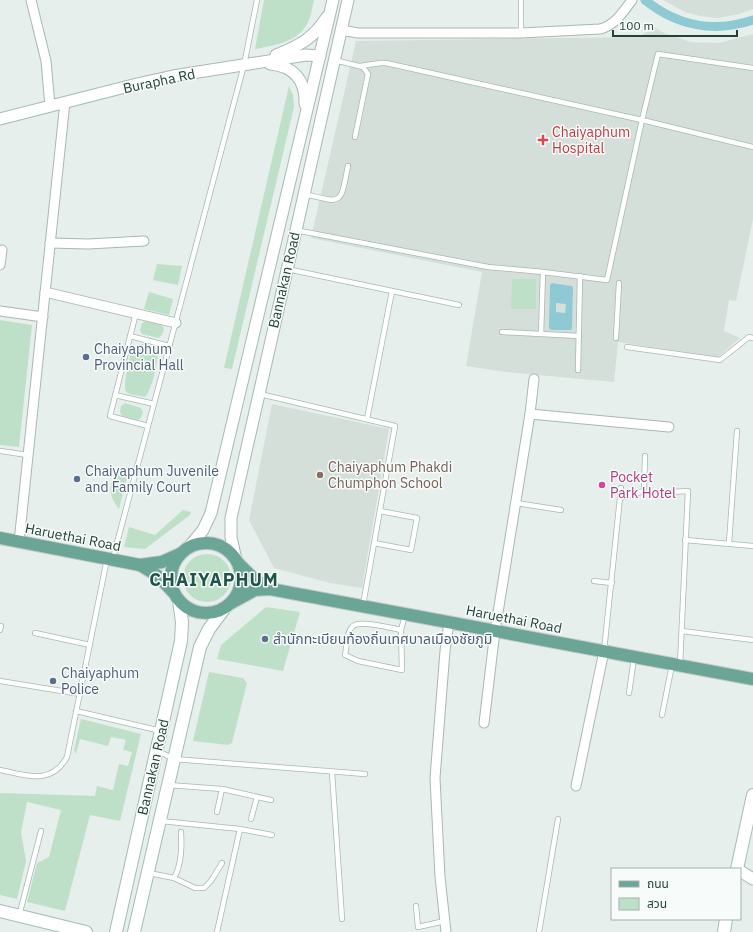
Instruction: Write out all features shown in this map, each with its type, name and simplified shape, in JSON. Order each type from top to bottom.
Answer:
[{"type":"main road","name":"Haruethai Road","points":[[0,538],[140,565],[162,562],[184,550]]},
{"type":"main road","points":[[200,543],[211,543],[222,546],[232,553],[237,561],[241,574],[241,585],[237,595],[228,606],[214,613],[200,613],[187,608],[176,597],[171,583],[171,572],[174,562],[184,550],[200,543]]},
{"type":"main road","name":"Haruethai Road","points":[[237,561],[254,578],[270,589]]},
{"type":"main road","name":"Haruethai Road","points":[[140,565],[158,576],[176,597]]},
{"type":"main road","name":"Haruethai Road","points":[[228,606],[255,590],[270,589],[753,679]]},
{"type":"main road","name":"Bannakan Road","points":[[116,932],[181,641],[182,622],[176,597]]},
{"type":"main road","name":"Bannakan Road","points":[[134,932],[200,647],[209,629],[228,606]]},
{"type":"main road","points":[[737,868],[746,840],[753,799]]},
{"type":"main road","points":[[0,911],[86,932]]},
{"type":"main road","points":[[724,932],[726,920]]},
{"type":"street","points":[[30,0],[46,61],[50,106]]},
{"type":"street","name":"Bannakan Road","points":[[237,561],[231,537],[231,518],[348,0]]},
{"type":"street","points":[[341,30],[358,33],[521,33],[600,29],[607,28],[612,24],[631,2]]},
{"type":"street","points":[[257,62],[293,48],[305,41],[320,27],[332,5]]},
{"type":"street","name":"Bannakan Road","points":[[184,550],[203,530],[211,513],[332,5]]},
{"type":"street","name":"Burapha Rd","points":[[0,119],[159,79],[257,62],[306,55],[320,56]]},
{"type":"street","points":[[320,56],[334,60]]},
{"type":"street","points":[[257,62],[278,64],[294,72],[300,80],[303,88],[305,99],[304,123]]},
{"type":"street","points":[[19,542],[65,102]]},
{"type":"street","points":[[297,150],[313,154]]},
{"type":"street","points":[[50,243],[88,244],[144,241]]},
{"type":"street","points":[[0,265],[2,250]]},
{"type":"street","points":[[45,292],[176,323]]},
{"type":"street","points":[[261,304],[278,308]]},
{"type":"street","points":[[0,311],[43,317]]},
{"type":"street","points":[[484,723],[494,631],[516,503],[534,379]]},
{"type":"street","points":[[530,414],[669,426]]},
{"type":"street","points":[[231,428],[250,432]]},
{"type":"street","points":[[446,932],[440,877],[435,778],[445,651],[449,622]]},
{"type":"street","points":[[576,786],[604,651]]},
{"type":"street","points":[[741,872],[753,879]]},
{"type":"lane","points":[[0,770],[32,777],[44,776],[56,771],[62,766],[67,757],[90,645],[110,559],[170,346],[244,65],[257,0]]},
{"type":"lane","points":[[521,0],[521,33]]},
{"type":"lane","points":[[296,230],[488,268],[543,272],[607,280],[658,54],[753,68]]},
{"type":"lane","points":[[334,60],[360,66],[386,63],[642,120],[753,147]]},
{"type":"lane","points":[[355,137],[368,77],[366,69],[360,66]]},
{"type":"lane","points":[[304,194],[330,200],[337,200],[342,195],[348,166]]},
{"type":"lane","points":[[287,269],[459,305]]},
{"type":"lane","points":[[541,334],[543,272]]},
{"type":"lane","points":[[578,370],[580,276]]},
{"type":"lane","points":[[616,338],[619,283]]},
{"type":"lane","points":[[366,419],[392,291]]},
{"type":"lane","points":[[136,313],[110,416],[148,426]]},
{"type":"lane","points":[[502,332],[579,336]]},
{"type":"lane","points":[[130,336],[170,346]]},
{"type":"lane","points":[[627,347],[720,360],[749,337],[753,338]]},
{"type":"lane","points":[[259,394],[395,426],[363,606]]},
{"type":"lane","points":[[115,395],[154,404]]},
{"type":"lane","points":[[729,543],[737,431]]},
{"type":"lane","points":[[0,451],[28,455]]},
{"type":"lane","points":[[620,498],[644,491],[645,456]]},
{"type":"lane","points":[[604,651],[621,488]]},
{"type":"lane","points":[[662,715],[676,664],[682,631],[688,491],[671,492]]},
{"type":"lane","points":[[516,503],[561,510]]},
{"type":"lane","points":[[374,543],[411,550],[417,518],[380,511]]},
{"type":"lane","points":[[685,540],[753,546]]},
{"type":"lane","points":[[594,581],[612,583]]},
{"type":"lane","points":[[401,630],[373,624],[357,623],[352,626],[350,630],[345,655],[358,661],[402,670],[401,630],[405,614]]},
{"type":"lane","points":[[682,631],[753,640]]},
{"type":"lane","points":[[35,633],[90,645]]},
{"type":"lane","points":[[629,693],[634,657]]},
{"type":"lane","points":[[0,681],[80,694]]},
{"type":"lane","points":[[76,711],[161,731]]},
{"type":"lane","points":[[157,750],[174,759],[365,774]]},
{"type":"lane","points":[[332,772],[342,919]]},
{"type":"lane","points":[[168,785],[222,789],[271,800]]},
{"type":"lane","points":[[217,812],[222,789]]},
{"type":"lane","points":[[251,819],[257,797]]},
{"type":"lane","points":[[540,932],[558,818]]},
{"type":"lane","points":[[159,821],[240,829],[272,835]]},
{"type":"lane","points":[[217,932],[240,829]]},
{"type":"lane","points":[[19,916],[41,832]]},
{"type":"lane","points":[[174,878],[178,870],[182,844],[181,832]]},
{"type":"lane","points":[[147,873],[174,878],[195,888],[204,888],[211,881],[222,863]]},
{"type":"lane","points":[[416,906],[418,927],[445,921]]},
{"type":"shaded area","points":[[663,0],[753,0],[753,9],[739,14],[718,18],[700,16],[685,12]]},
{"type":"shaded area","name":"Chaiyaphum Hospital","points":[[654,27],[664,33],[691,42],[719,43],[753,34],[753,219],[736,301],[729,300],[724,331],[740,338],[718,357],[618,342],[614,382],[506,372],[466,366],[482,272],[311,238],[356,41],[639,37]]},
{"type":"shaded area","name":"Chaiyaphum Phakdi Chumphon School","points":[[272,404],[389,429],[362,588],[330,583],[274,568],[249,520]]},
{"type":"green space","points":[[264,0],[314,0],[308,21],[303,30],[297,35],[284,42],[255,49]]},
{"type":"green space","points":[[289,86],[293,95],[294,107],[232,369],[224,368]]},
{"type":"green space","points":[[157,264],[182,266],[178,285],[153,280]]},
{"type":"green space","points":[[512,279],[536,279],[536,309],[511,309]]},
{"type":"green space","points":[[149,292],[173,299],[169,315],[144,309]]},
{"type":"green space","points":[[0,320],[32,325],[19,447],[0,445]]},
{"type":"green space","points":[[146,321],[162,325],[164,329],[162,335],[158,338],[142,334],[140,330],[142,323]]},
{"type":"green space","points":[[141,344],[153,347],[156,349],[157,353],[155,373],[145,397],[130,394],[126,392],[125,388],[131,353],[135,347]]},
{"type":"green space","points":[[125,403],[141,408],[143,412],[141,418],[138,420],[122,416],[120,412],[121,406]]},
{"type":"green space","points":[[130,466],[119,509],[112,496],[111,484],[117,474]]},
{"type":"green space","points":[[183,510],[191,512],[190,515],[145,549],[124,547],[129,527],[155,535]]},
{"type":"green space","points":[[207,554],[216,556],[224,561],[229,569],[231,578],[229,587],[224,595],[216,600],[207,602],[198,600],[190,595],[185,587],[183,578],[185,569],[190,561],[198,556]]},
{"type":"green space","points":[[266,607],[300,612],[283,671],[217,659],[221,645]]},
{"type":"green space","points":[[209,672],[243,678],[247,683],[232,743],[228,745],[193,741]]},
{"type":"green space","points":[[81,719],[141,734],[120,821],[90,815],[65,911],[27,902],[37,863],[49,857],[61,810],[27,802],[21,832],[26,861],[17,899],[0,895],[0,793],[95,796],[97,786],[113,790],[119,764],[128,766],[132,752],[123,750],[126,740],[111,737],[108,746],[80,739],[76,754],[74,750]]},
{"type":"water","points":[[552,283],[573,287],[571,330],[551,330],[549,328],[550,285]],"holes":[[[556,303],[566,304],[565,313],[556,312]]]},
{"type":"waterway","points":[[645,0],[670,16],[696,25],[724,26],[753,20]]},
{"type":"place","name":"Chaiyaphum Hospital","points":[[543,140]]},
{"type":"place","name":"Chaiyaphum Provincial Hall","points":[[86,357]]},
{"type":"place","name":"Chaiyaphum Phakdi Chumphon School","points":[[320,475]]},
{"type":"place","name":"Chaiyaphum Juvenile and Family Court","points":[[77,479]]},
{"type":"place","name":"Pocket Park Hotel","points":[[602,485]]},
{"type":"place","name":"สำนักทะเบียนท้องถิ่นเทศบาลเมืองชัยภูมิ","points":[[265,639]]},
{"type":"place","name":"Chaiyaphum Police","points":[[53,681]]},
{"type":"district","name":"CHAIYAPHUM","points":[[214,580]]}]
